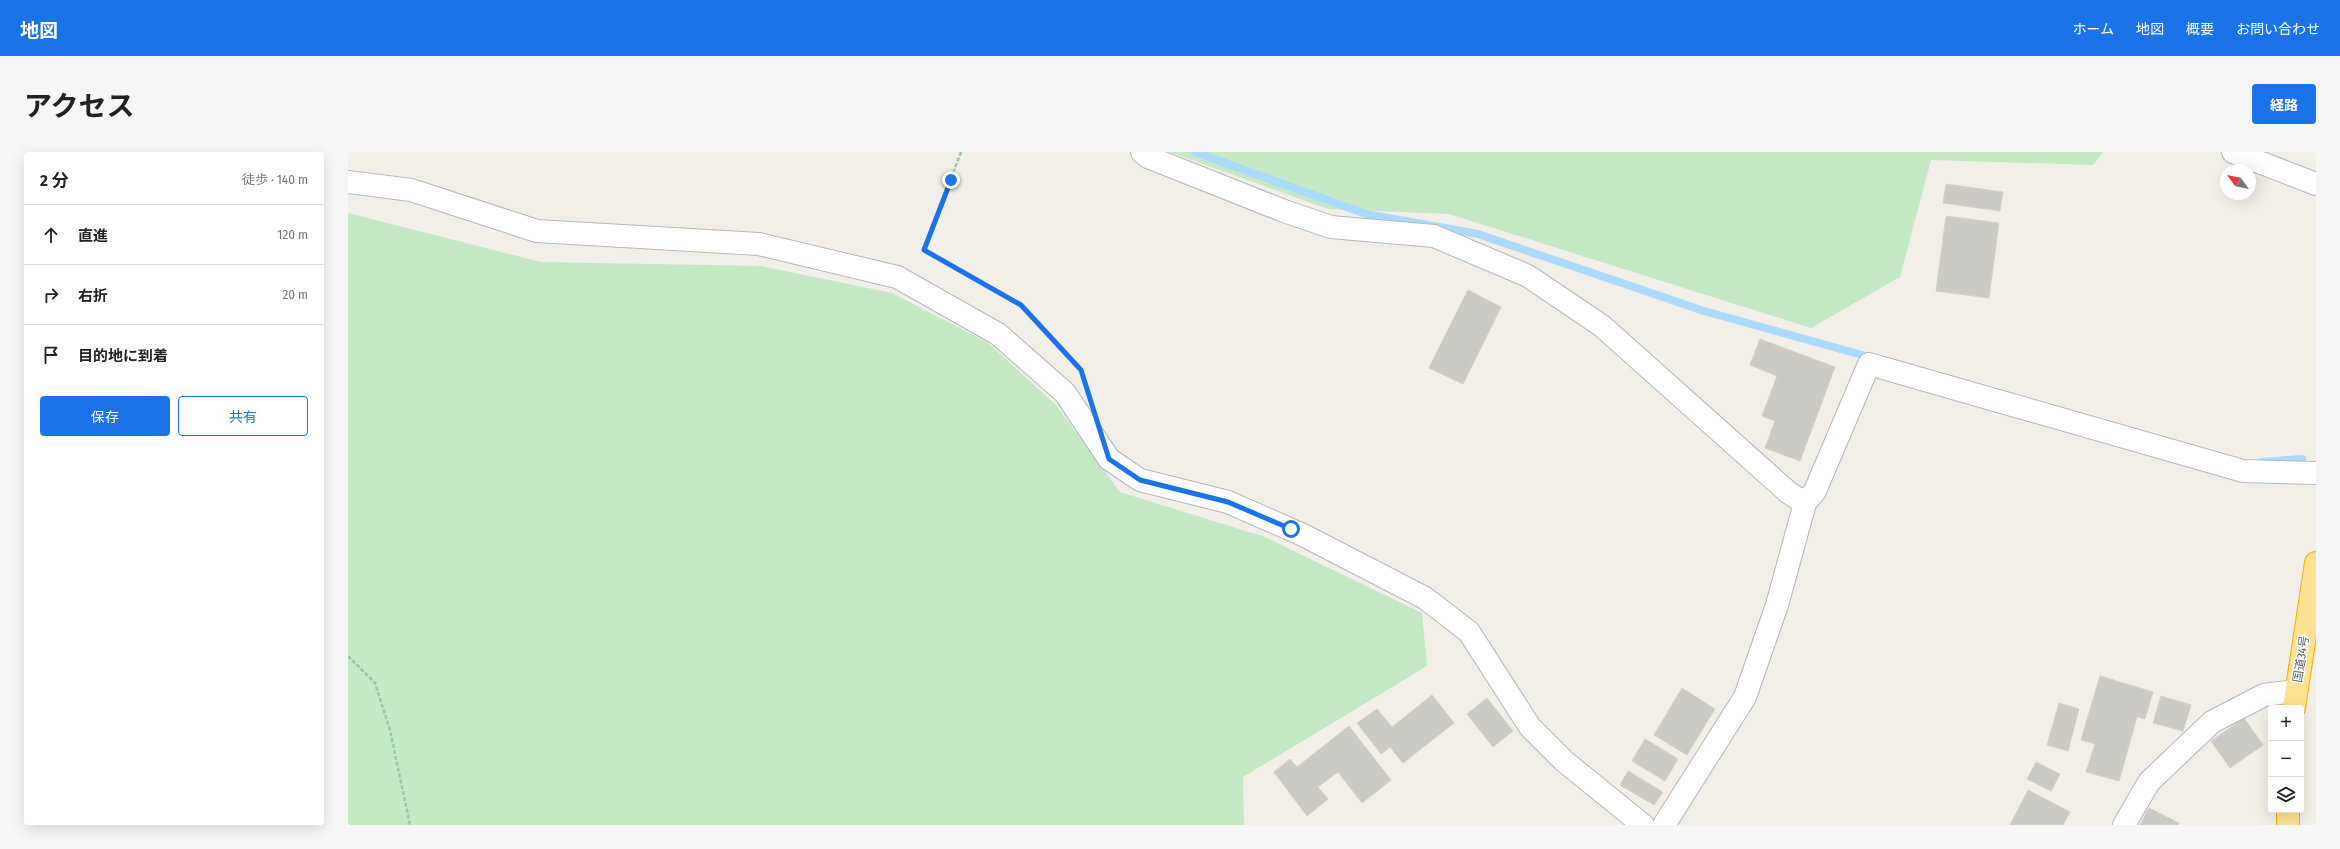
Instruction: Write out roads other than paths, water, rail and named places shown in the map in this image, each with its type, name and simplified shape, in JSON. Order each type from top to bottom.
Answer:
[{"type":"highway","name":"国道34号","points":[[2295,699],[2316,563]]},
{"type":"highway","points":[[2288,813],[2288,825]]},
{"type":"street","points":[[1142,152],[1148,157],[1284,211],[1331,227],[1434,236],[1528,276],[1602,326],[1789,493],[1805,503]]},
{"type":"street","points":[[2233,152],[2316,184]]},
{"type":"street","points":[[348,182],[411,190],[537,231],[758,244],[897,277],[998,334],[1065,393],[1109,459],[1140,480],[1228,502],[1303,535],[1425,598],[1469,632],[1530,728],[1564,761],[1643,825]]},
{"type":"street","points":[[1664,825],[1731,722],[1745,697],[1777,605],[1805,503],[1815,491],[1869,364],[2243,471],[2316,473]]},
{"type":"street","points":[[2124,825],[2149,782],[2212,722],[2264,695],[2295,699]]},
{"type":"waterway","points":[[1195,152],[1366,214],[1478,234],[1704,311],[1873,358]]},
{"type":"waterway","points":[[2262,462],[2302,459]]}]
